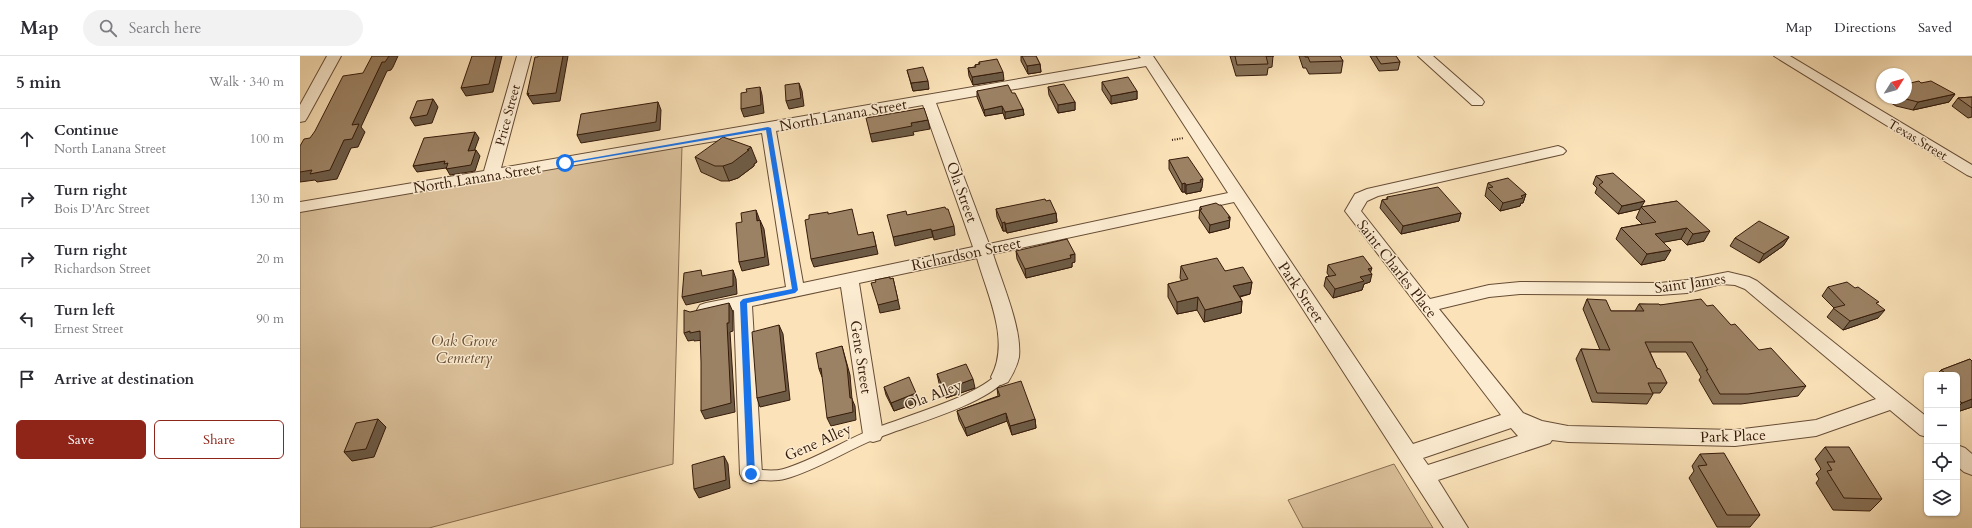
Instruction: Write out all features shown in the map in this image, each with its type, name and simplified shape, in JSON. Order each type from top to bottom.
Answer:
[{"type":"street","points":[[300,118],[334,56]]},
{"type":"street","name":"Price Street","points":[[491,175],[524,56]]},
{"type":"street","points":[[1425,56],[1477,102]]},
{"type":"street","name":"Texas Street","points":[[1781,56],[1972,172]]},
{"type":"street","name":"North Lanana Street","points":[[300,207],[928,100],[1148,58]]},
{"type":"street","name":"Park Street","points":[[1148,58],[1457,528]]},
{"type":"street","name":"Ola Street","points":[[928,100],[983,250],[1008,332],[1009,356],[1006,369],[1001,377]]},
{"type":"street","points":[[768,128],[795,290]]},
{"type":"street","name":"Saint Charles Place","points":[[1533,440],[1355,216],[1353,211],[1361,198],[1381,189],[1558,151]]},
{"type":"street","name":"Richardson Street","points":[[694,312],[1238,196]]},
{"type":"street","name":"Saint James","points":[[1426,306],[1489,292],[1520,288],[1660,289],[1685,287],[1720,278],[1735,277],[1751,285],[1924,427]]},
{"type":"street","name":"Gene Street","points":[[849,279],[873,434]]},
{"type":"street","points":[[743,302],[751,474]]},
{"type":"street","name":"Park Place","points":[[1515,418],[1539,429],[1568,434],[1718,438],[1762,435],[1816,428],[1893,401]]},
{"type":"street","points":[[1409,454],[1515,418]]},
{"type":"street","name":"Park Place","points":[[1423,476],[1533,440],[1568,434]]},
{"type":"street","points":[[1960,456],[1972,466]]},
{"type":"lane","name":"Ola Alley","points":[[873,434],[974,396],[995,384],[1001,377]]},
{"type":"lane","name":"Gene Alley","points":[[751,474],[768,476],[790,471],[873,434]]},
{"type":"green space","name":"Oak Grove Cemetery","points":[[682,146],[673,464],[429,528],[300,528],[300,212]]},
{"type":"green space","points":[[1394,464],[1433,528],[1303,528],[1288,500]]},
{"type":"building","points":[[372,56],[389,56],[385,62],[382,62],[352,125],[359,124],[352,139],[344,140],[330,170],[310,174],[312,170],[300,172],[300,146],[304,139],[310,138],[315,131],[343,76],[363,73]]},
{"type":"building","points":[[472,56],[496,56],[489,84],[461,88]]},
{"type":"building","points":[[563,56],[556,93],[528,96],[529,93],[527,94],[535,57]]},
{"type":"building","points":[[1022,56],[1036,56],[1040,64],[1027,66]]},
{"type":"building","points":[[1235,56],[1266,56],[1268,64],[1237,65]]},
{"type":"building","points":[[1305,56],[1340,56],[1343,61],[1310,62],[1308,57]]},
{"type":"building","points":[[1376,56],[1396,56],[1400,62],[1381,64]]},
{"type":"building","points":[[997,59],[1003,72],[972,77],[968,68],[976,67],[975,65],[980,64],[979,62]]},
{"type":"building","points":[[923,67],[928,81],[911,83],[907,70]]},
{"type":"building","points":[[1128,77],[1137,91],[1111,96],[1102,82]]},
{"type":"building","points":[[1931,81],[1955,94],[1918,102],[1912,100],[1912,83]]},
{"type":"building","points":[[799,83],[801,98],[786,101],[785,85]]},
{"type":"building","points":[[1064,84],[1075,102],[1058,105],[1048,87]]},
{"type":"building","points":[[1008,85],[1012,93],[1015,93],[1023,109],[1005,112],[1002,106],[984,110],[977,91]]},
{"type":"building","points":[[760,87],[761,105],[741,109],[741,93],[747,92],[746,89]]},
{"type":"building","points":[[1972,97],[1972,108],[1958,98]]},
{"type":"building","points":[[433,99],[427,115],[410,118],[417,101]]},
{"type":"building","points":[[658,102],[656,122],[577,135],[581,114]]},
{"type":"building","points":[[924,108],[928,120],[911,123],[912,126],[870,134],[866,118]]},
{"type":"building","points":[[475,132],[468,151],[476,150],[471,165],[446,169],[448,163],[444,164],[445,161],[413,166],[424,138]]},
{"type":"building","points":[[723,137],[751,147],[732,163],[723,166],[715,166],[695,157]]},
{"type":"building","points":[[1188,157],[1203,179],[1200,180],[1201,182],[1186,185],[1185,183],[1182,184],[1169,160]]},
{"type":"building","points":[[1613,173],[1645,201],[1622,206],[1599,185],[1603,182],[1596,176]]},
{"type":"building","points":[[1508,178],[1526,194],[1521,196],[1523,198],[1503,203],[1488,188],[1493,187],[1488,183]]},
{"type":"building","points":[[1438,187],[1461,213],[1403,226],[1382,200],[1388,199],[1387,197]]},
{"type":"building","points":[[1045,199],[1046,201],[1050,200],[1056,213],[1005,224],[1005,222],[1002,223],[996,209]]},
{"type":"building","points":[[1677,201],[1710,231],[1693,234],[1687,228],[1655,234],[1671,250],[1647,254],[1621,228],[1656,222],[1641,207]]},
{"type":"building","points":[[1216,203],[1221,205],[1230,217],[1228,217],[1230,220],[1210,225],[1200,210],[1202,209],[1200,207]]},
{"type":"building","points":[[945,207],[948,209],[954,226],[893,237],[887,215],[906,211],[907,215]]},
{"type":"building","points":[[852,209],[858,235],[873,232],[876,246],[811,259],[805,220],[809,219],[809,215],[828,212],[828,214]]},
{"type":"building","points":[[756,210],[757,221],[760,220],[765,257],[739,262],[736,223],[742,222],[741,213]]},
{"type":"building","points":[[1759,221],[1789,237],[1764,254],[1735,238]]},
{"type":"building","points":[[1067,239],[1075,254],[1070,255],[1071,258],[1025,269],[1016,251]]},
{"type":"building","points":[[1363,256],[1372,268],[1368,269],[1372,274],[1360,277],[1364,281],[1335,289],[1326,277],[1336,275],[1328,265]]},
{"type":"building","points":[[1217,258],[1225,271],[1243,267],[1252,282],[1233,286],[1242,301],[1205,310],[1198,297],[1177,302],[1168,284],[1188,279],[1181,266]]},
{"type":"building","points":[[701,270],[702,276],[733,270],[733,286],[682,297],[684,273]]},
{"type":"building","points":[[890,277],[890,279],[893,278],[898,300],[878,305],[871,283],[876,282],[875,280]]},
{"type":"building","points":[[1847,282],[1855,288],[1858,287],[1879,302],[1876,303],[1885,310],[1850,321],[1833,308],[1845,305],[1828,287]]},
{"type":"building","points":[[1587,299],[1606,300],[1611,311],[1644,311],[1639,304],[1660,305],[1701,299],[1707,306],[1713,305],[1731,325],[1735,324],[1759,350],[1771,348],[1806,386],[1748,394],[1720,394],[1692,342],[1645,342],[1657,368],[1660,369],[1667,383],[1648,383],[1653,394],[1597,393],[1581,349],[1610,350]]},
{"type":"building","points":[[729,303],[729,323],[727,323],[731,403],[701,411],[700,331],[690,333],[690,331],[684,333],[684,310],[690,312]]},
{"type":"building","points":[[779,325],[786,391],[757,398],[752,332]]},
{"type":"building","points":[[842,346],[847,366],[853,412],[827,418],[821,368],[819,369],[816,353]]},
{"type":"building","points":[[1970,359],[1972,361],[1972,399],[1962,403],[1960,401],[1960,372],[1944,372],[1941,370]]},
{"type":"building","points":[[966,364],[973,379],[944,390],[937,374]]},
{"type":"building","points":[[909,377],[916,393],[891,403],[884,387]]},
{"type":"building","points":[[1021,381],[1035,419],[1010,426],[1006,413],[965,428],[957,411],[1000,396],[997,388]]},
{"type":"building","points":[[378,419],[366,449],[344,452],[356,423]]},
{"type":"building","points":[[1825,447],[1849,447],[1882,499],[1844,498],[1827,471],[1832,470],[1827,462],[1835,462]]},
{"type":"building","points":[[1724,453],[1760,515],[1727,515],[1698,466],[1707,465],[1700,454]]},
{"type":"building","points":[[724,456],[726,480],[694,489],[692,465]]},
{"type":"route","points":[[565,163],[768,128],[795,290],[743,302],[751,474]]}]
